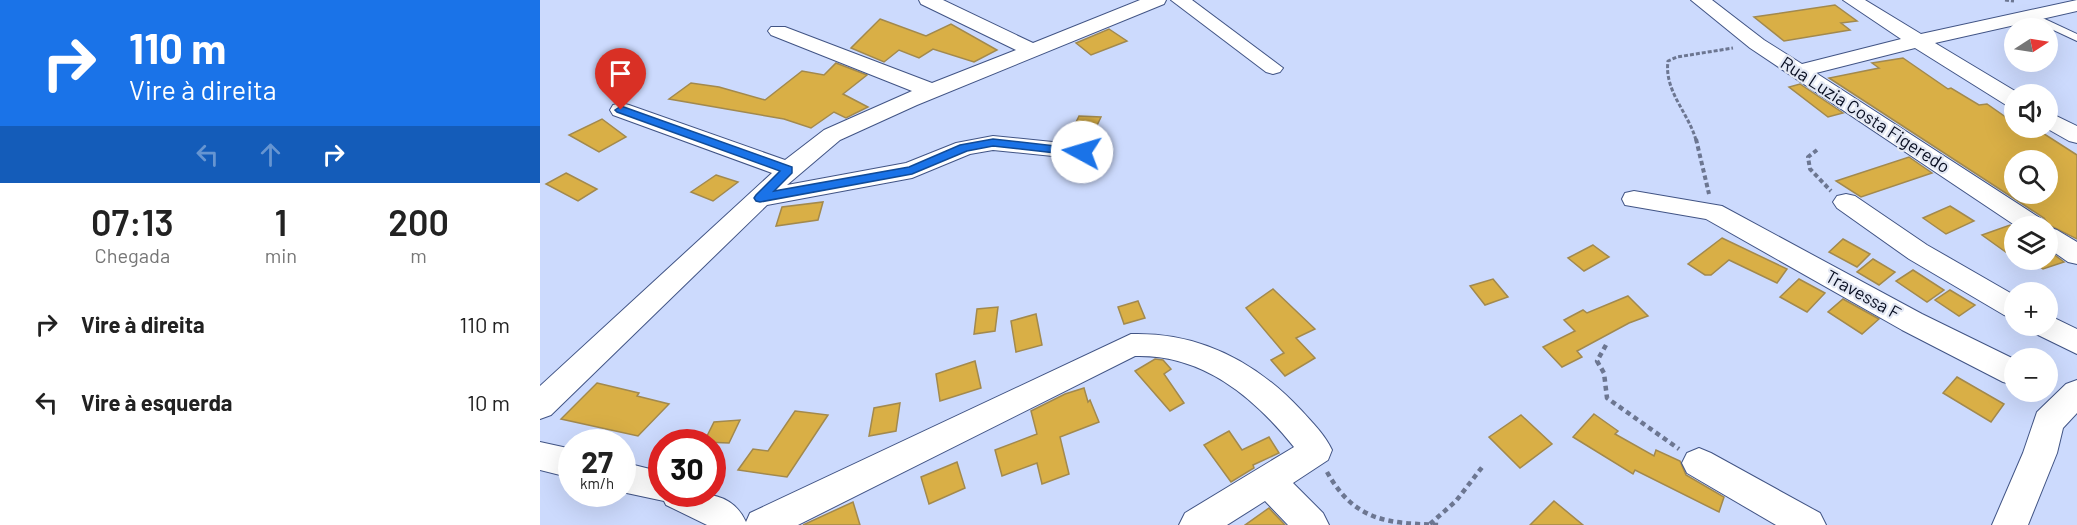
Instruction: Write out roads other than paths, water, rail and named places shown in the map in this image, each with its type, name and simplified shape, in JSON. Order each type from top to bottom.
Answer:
[{"type":"street","points":[[928,0],[1032,50]]},
{"type":"street","points":[[540,406],[788,170],[832,135],[932,91],[1157,0]]},
{"type":"street","points":[[1180,0],[1273,68]]},
{"type":"street","name":"Rua Luzia Costa Figeredo","points":[[1700,0],[1757,45],[2019,216]]},
{"type":"street","points":[[1852,0],[2004,94]]},
{"type":"street","points":[[1799,71],[1917,41],[2077,5]]},
{"type":"street","points":[[778,31],[932,91]]},
{"type":"street","points":[[621,110],[788,170]]},
{"type":"street","points":[[2058,125],[2077,136]]},
{"type":"street","points":[[760,198],[912,170],[964,148],[993,143],[1082,152]]},
{"type":"street","name":"Travessa F","points":[[1634,199],[1713,212],[1912,322],[2004,368]]},
{"type":"street","points":[[1846,202],[1917,252],[2004,302]]},
{"type":"street","points":[[2058,243],[2077,255]]},
{"type":"street","points":[[2058,333],[2077,343]]},
{"type":"street","points":[[762,525],[1131,345],[1167,345],[1201,356],[1247,378],[1285,411],[1316,450],[1197,525]]},
{"type":"street","points":[[2010,525],[2040,453],[2048,422],[2064,394]]},
{"type":"street","points":[[540,456],[558,460]]},
{"type":"street","points":[[1700,463],[1808,525]]},
{"type":"street","points":[[1267,479],[1311,525]]},
{"type":"street","points":[[706,507],[719,513],[729,525]]},
{"type":"lane","points":[[2031,16],[2077,38]]}]
